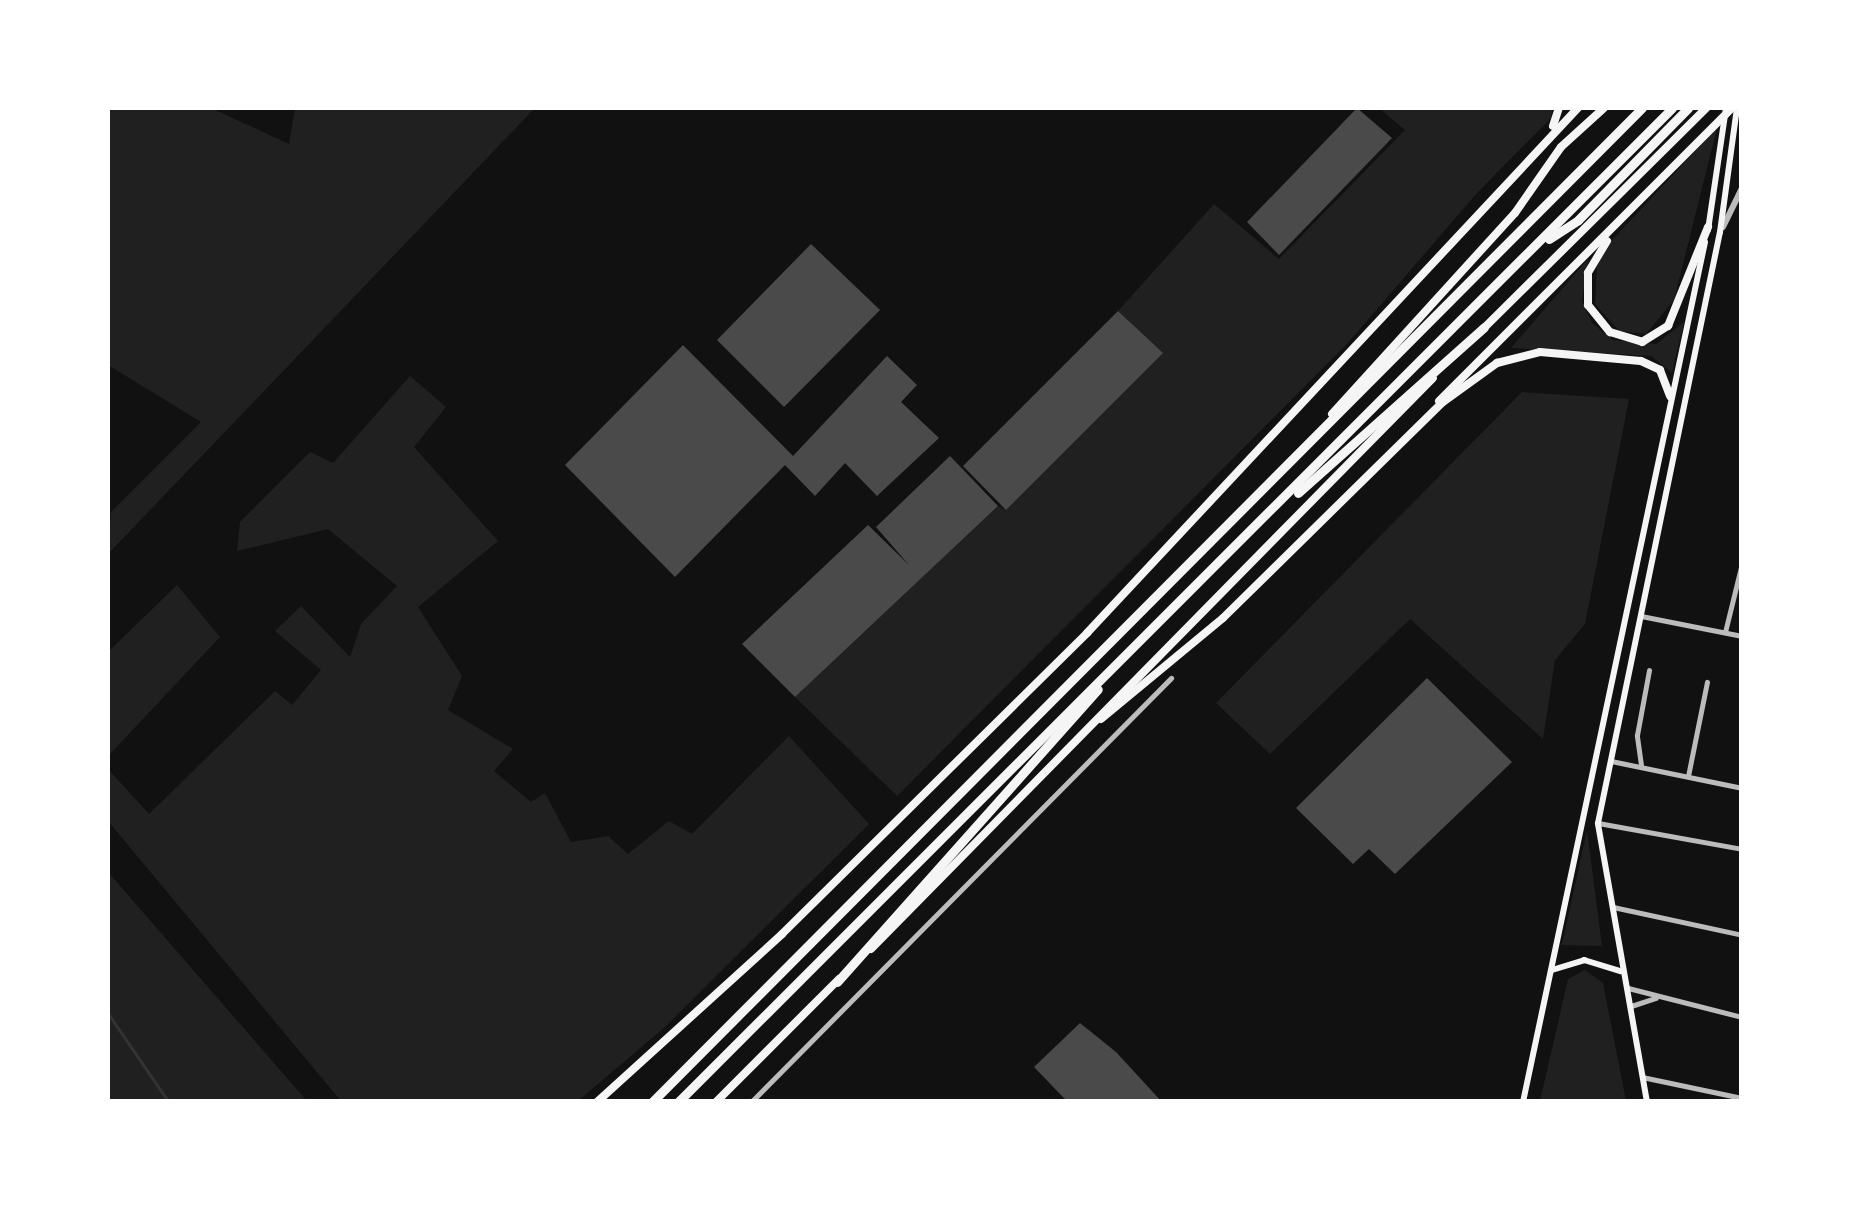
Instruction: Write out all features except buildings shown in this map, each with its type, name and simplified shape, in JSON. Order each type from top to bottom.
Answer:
[{"type":"highway","points":[[652,1102],[1642,108]]},
{"type":"highway","points":[[678,1102],[1672,108]]},
{"type":"highway","points":[[1530,252],[1578,220],[1688,108]]},
{"type":"highway","points":[[1268,516],[1332,466],[1484,327]]},
{"type":"highway","points":[[837,982],[1129,653]]},
{"type":"main road","points":[[1536,149],[1558,119],[1558,108]]},
{"type":"main road","points":[[597,1102],[782,934],[1087,632],[1578,108]]},
{"type":"main road","points":[[1301,451],[1437,303],[1561,148],[1604,108]]},
{"type":"main road","points":[[716,1102],[1297,523],[1426,385],[1706,108]]},
{"type":"main road","points":[[1522,1102],[1732,108]]},
{"type":"main road","points":[[1647,1102],[1598,823],[1720,232],[1730,169],[1732,108]]},
{"type":"main road","points":[[1403,442],[1460,375],[1613,231],[1732,108]]},
{"type":"main road","points":[[1613,231],[1588,273],[1588,304],[1610,332],[1642,342],[1668,326],[1708,228]]},
{"type":"main road","points":[[1094,722],[1117,710],[1223,618],[1480,372],[1515,355],[1640,361],[1660,370],[1670,396]]},
{"type":"main road","points":[[1551,970],[1584,960],[1622,971]]},
{"type":"street","points":[[1720,232],[1742,188]]},
{"type":"street","points":[[1724,632],[1742,563]]},
{"type":"street","points":[[1640,616],[1742,636]]},
{"type":"street","points":[[1641,766],[1637,735],[1648,670]]},
{"type":"street","points":[[751,1102],[1171,678]]},
{"type":"street","points":[[1688,776],[1707,682]]},
{"type":"street","points":[[1611,761],[1742,788]]},
{"type":"street","points":[[1598,823],[1742,849]]},
{"type":"street","points":[[1611,906],[1742,936]]},
{"type":"street","points":[[1626,987],[1742,1017]]},
{"type":"street","points":[[1631,1006],[1659,998]]},
{"type":"street","points":[[1642,1076],[1742,1098]]},
{"type":"shaded area","points":[[108,108],[211,108],[289,144],[295,108],[535,108],[108,554],[111,512],[201,422],[108,365]]},
{"type":"shaded area","points":[[1379,108],[1552,108],[1551,118],[1477,193],[1346,345],[897,796],[795,697],[998,506],[1006,510],[1162,353],[1118,311],[1214,204],[1279,259],[1405,130]]},
{"type":"shaded area","points":[[1717,128],[1674,300],[1646,334],[1619,331],[1595,304],[1597,266],[1613,239]]},
{"type":"shaded area","points":[[1588,259],[1582,301],[1592,323],[1613,340],[1656,344],[1684,322],[1672,373],[1651,356],[1511,348]]},
{"type":"shaded area","points":[[410,376],[446,407],[414,447],[498,541],[418,607],[462,676],[448,710],[513,749],[494,771],[531,802],[545,793],[571,842],[608,836],[628,854],[669,821],[692,834],[789,736],[869,824],[665,1027],[578,1101],[341,1101],[108,821],[108,769],[149,814],[275,691],[292,705],[321,670],[275,631],[301,606],[350,657],[361,624],[397,586],[328,529],[237,551],[240,522],[310,452],[333,463]]},
{"type":"shaded area","points":[[1522,392],[1629,399],[1585,624],[1555,660],[1543,739],[1410,619],[1270,754],[1216,703]]},
{"type":"shaded area","points":[[177,585],[220,637],[110,754],[108,767],[108,652]]},
{"type":"shaded area","points":[[1587,830],[1602,946],[1561,945],[1564,936]]},
{"type":"shaded area","points":[[108,872],[307,1101],[108,1101]]},
{"type":"shaded area","points":[[1585,970],[1603,983],[1626,1101],[1540,1101],[1568,979]]},
{"type":"waterway","points":[[108,1013],[169,1102]]}]
